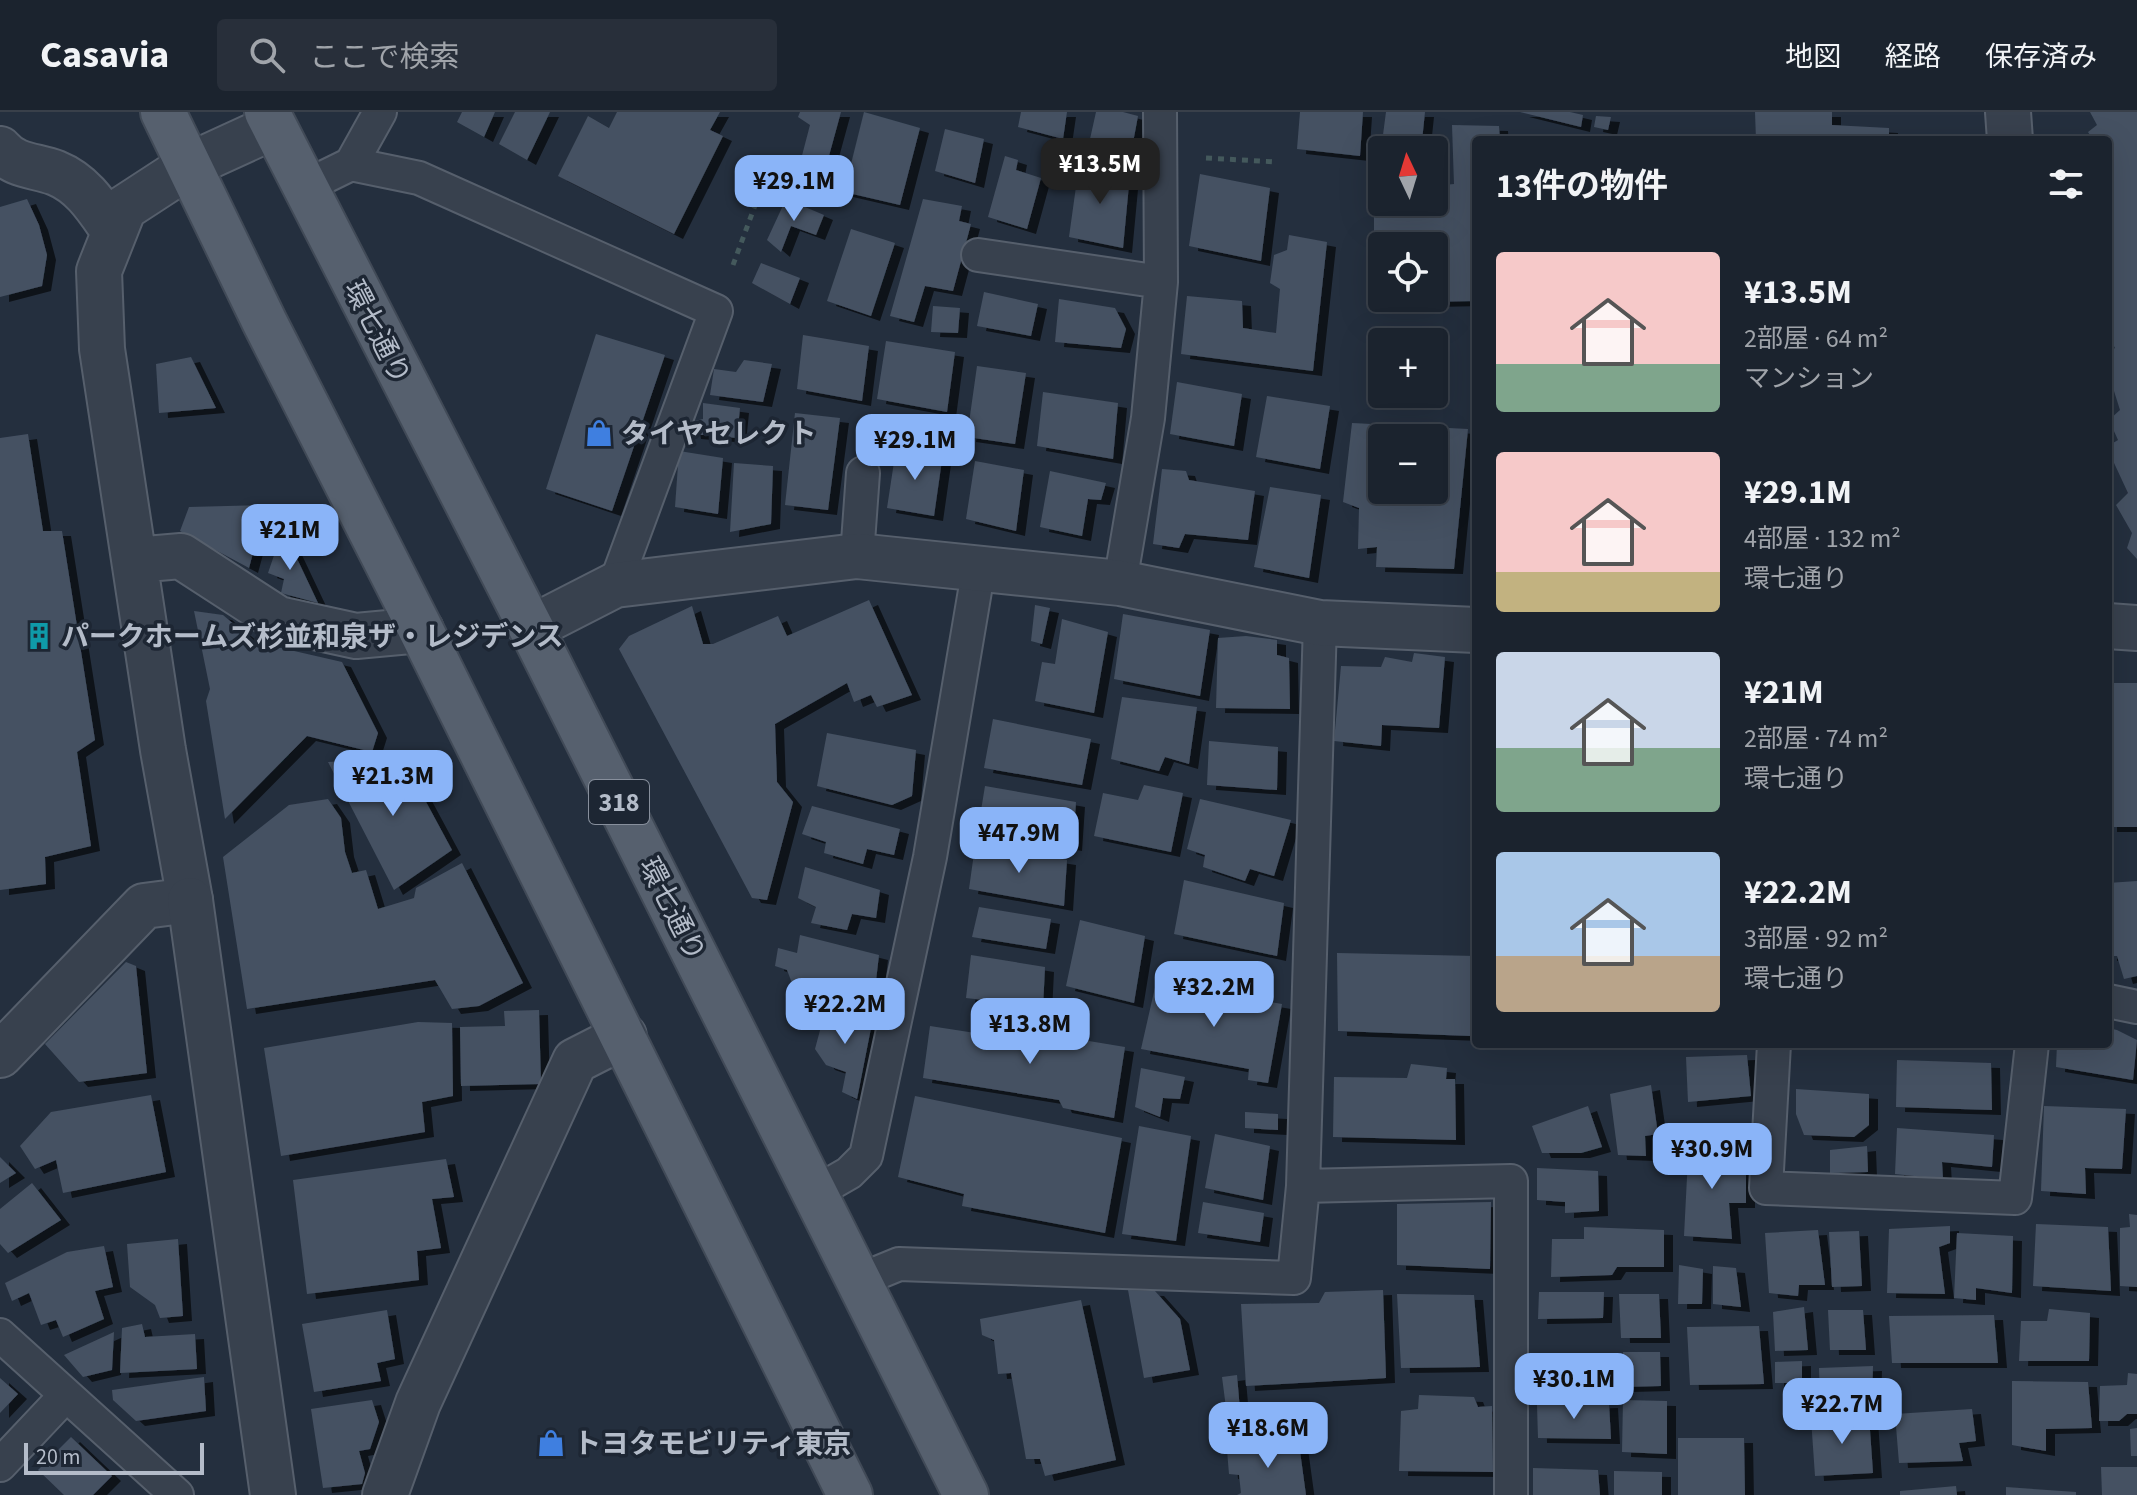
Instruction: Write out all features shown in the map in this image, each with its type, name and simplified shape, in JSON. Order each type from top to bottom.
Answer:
[{"type":"main road","points":[[163,112],[265,323],[624,1036],[850,1495]]},
{"type":"main road","name":"環七通り","points":[[270,120],[531,628],[966,1495]]},
{"type":"street","points":[[2008,112],[2010,136]]},
{"type":"street","points":[[270,120],[190,165],[124,208],[99,271],[102,349],[163,750],[190,900],[273,1495]]},
{"type":"street","points":[[0,149],[10,161],[57,173],[85,190],[113,230]]},
{"type":"street","points":[[135,560],[181,556],[278,619],[356,636],[421,630]]},
{"type":"street","points":[[531,628],[615,585],[857,556],[1120,583],[1320,623],[1472,630]]},
{"type":"street","points":[[2112,626],[2137,628]]},
{"type":"street","points":[[0,1055],[144,906],[190,900]]},
{"type":"street","points":[[385,1495],[418,1403],[575,1061],[624,1036]]},
{"type":"lane","points":[[304,187],[351,164],[380,112]]},
{"type":"lane","points":[[1120,583],[1148,418],[1161,282],[1160,112]]},
{"type":"lane","points":[[351,164],[419,178],[716,311],[615,585]]},
{"type":"lane","points":[[978,255],[1161,282]]},
{"type":"lane","points":[[857,556],[863,473]]},
{"type":"lane","points":[[816,1192],[849,1173],[866,1156],[930,857],[979,567]]},
{"type":"lane","points":[[860,1280],[899,1264],[1294,1278],[1303,1186],[1320,623]]},
{"type":"lane","points":[[2112,1002],[2137,1007]]},
{"type":"lane","points":[[1774,1048],[1766,1188],[2015,1198],[2032,1048]]},
{"type":"lane","points":[[1303,1186],[1511,1181],[1511,1495]]},
{"type":"lane","points":[[0,1335],[177,1495]]},
{"type":"lane","points":[[0,1465],[66,1395]]},
{"type":"path","points":[[1162,155],[1277,162]]},
{"type":"path","points":[[716,311],[773,157]]},
{"type":"building","points":[[462,112],[495,112],[484,137],[457,122]]},
{"type":"building","points":[[515,112],[550,112],[527,160],[499,144]]},
{"type":"building","points":[[617,112],[720,112],[710,130],[723,136],[674,234],[558,176],[588,116],[609,128]]},
{"type":"building","points":[[800,112],[841,112],[824,174],[799,167],[810,125],[798,117]]},
{"type":"building","points":[[864,112],[920,128],[900,205],[844,192]]},
{"type":"building","points":[[1021,112],[1067,112],[1063,139],[1018,127]]},
{"type":"building","points":[[1096,112],[1123,112],[1138,116],[1132,148],[1090,139]]},
{"type":"building","points":[[1300,112],[1363,112],[1360,156],[1297,149]]},
{"type":"building","points":[[1386,112],[1425,112],[1422,136],[1383,136]]},
{"type":"building","points":[[1520,112],[1570,112],[1583,115],[1581,127]]},
{"type":"building","points":[[1755,112],[1832,112],[1832,125],[1889,128],[1889,136],[1756,136]]},
{"type":"building","points":[[2090,112],[2137,112],[2137,559],[2127,548],[2132,533],[2116,505],[2128,493],[2112,459],[2112,444],[2118,440],[2112,417],[2120,410],[2112,385],[2112,350],[2115,348],[2112,342],[2112,136],[2090,136],[2088,132],[2097,125]]},
{"type":"building","points":[[1596,116],[1611,117],[1608,130],[1594,127]]},
{"type":"building","points":[[1452,125],[1499,126],[1500,136],[1472,136],[1472,301],[1448,302],[1448,232],[1374,232],[1374,216],[1448,216],[1448,185],[1454,184]]},
{"type":"building","points":[[945,129],[984,139],[975,183],[935,171]]},
{"type":"building","points":[[1005,156],[1018,160],[1016,170],[1041,178],[1027,229],[988,217]]},
{"type":"building","points":[[1079,165],[1130,174],[1123,248],[1069,237]]},
{"type":"building","points":[[1200,174],[1270,188],[1261,261],[1189,246]]},
{"type":"building","points":[[27,199],[39,225],[47,255],[42,286],[0,297],[0,207]]},
{"type":"building","points":[[786,199],[824,215],[816,235],[791,226],[781,252],[767,240]]},
{"type":"building","points":[[923,199],[962,206],[959,221],[971,224],[953,291],[925,286],[914,322],[890,316]]},
{"type":"building","points":[[851,229],[895,243],[871,316],[827,301]]},
{"type":"building","points":[[1289,235],[1327,242],[1313,371],[1181,354],[1187,296],[1242,301],[1243,328],[1276,333],[1280,289],[1270,283],[1274,255],[1287,250]]},
{"type":"building","points":[[761,263],[800,278],[790,304],[752,283]]},
{"type":"building","points":[[984,292],[1038,304],[1031,336],[977,326]]},
{"type":"building","points":[[1059,299],[1115,308],[1126,329],[1121,348],[1055,342]]},
{"type":"building","points":[[933,306],[960,308],[958,333],[931,332]]},
{"type":"building","points":[[596,334],[665,355],[612,511],[546,489]]},
{"type":"building","points":[[803,335],[869,346],[862,401],[797,389]]},
{"type":"building","points":[[886,341],[955,352],[947,412],[877,399]]},
{"type":"building","points":[[191,357],[216,408],[159,413],[156,364]]},
{"type":"building","points":[[744,360],[772,364],[763,402],[710,395],[714,369],[736,372]]},
{"type":"building","points":[[977,366],[1026,373],[1015,444],[967,437]]},
{"type":"building","points":[[1177,382],[1242,394],[1234,446],[1170,434]]},
{"type":"building","points":[[1043,392],[1118,403],[1113,459],[1037,446]]},
{"type":"building","points":[[1267,396],[1330,406],[1320,469],[1256,457]]},
{"type":"building","points":[[703,403],[740,408],[737,438],[692,434],[690,422],[703,419]]},
{"type":"building","points":[[795,413],[840,418],[828,510],[785,505]]},
{"type":"building","points":[[1352,423],[1371,424],[1368,424],[1368,504],[1448,504],[1448,428],[1468,429],[1454,569],[1376,567],[1377,547],[1358,549],[1359,508],[1343,502]]},
{"type":"building","name":"パークホームズ杉並和泉ザ・レジデンス","points":[[28,434],[43,531],[62,531],[95,740],[77,752],[91,846],[45,857],[46,884],[0,890],[0,438]]},
{"type":"building","points":[[896,449],[943,453],[934,516],[887,508]]},
{"type":"building","points":[[679,451],[723,458],[718,514],[675,507]]},
{"type":"building","points":[[975,461],[1024,470],[1016,531],[966,519]]},
{"type":"building","points":[[734,463],[773,466],[771,524],[730,532]]},
{"type":"building","points":[[1162,469],[1186,471],[1189,480],[1255,491],[1248,540],[1185,534],[1179,548],[1153,544]]},
{"type":"building","points":[[1050,471],[1106,483],[1101,500],[1088,499],[1082,536],[1040,527]]},
{"type":"building","points":[[1270,487],[1321,495],[1309,578],[1254,567]]},
{"type":"building","points":[[266,505],[249,568],[180,531],[189,507]]},
{"type":"building","points":[[283,529],[318,603],[281,593],[284,579],[268,573]]},
{"type":"building","points":[[869,600],[912,695],[877,707],[871,695],[854,702],[847,683],[775,724],[777,782],[793,802],[767,900],[752,898],[619,649],[629,636],[692,606],[703,644],[713,644],[778,616],[787,636]]},
{"type":"building","points":[[1035,605],[1050,608],[1042,644],[1031,641]]},
{"type":"building","points":[[194,611],[223,615],[255,642],[342,662],[378,733],[372,752],[307,736],[225,819],[206,701],[210,689]]},
{"type":"building","points":[[1123,614],[1210,630],[1200,696],[1114,679]]},
{"type":"building","points":[[1062,619],[1108,632],[1094,713],[1035,701],[1042,662],[1055,664]]},
{"type":"building","points":[[1246,636],[1277,640],[1277,655],[1289,658],[1290,709],[1216,708],[1218,638]]},
{"type":"building","points":[[1414,653],[1445,657],[1439,728],[1382,725],[1381,746],[1334,741],[1341,666],[1381,667],[1385,657],[1412,662]]},
{"type":"building","points":[[2112,683],[2137,683],[2137,827],[2112,827]]},
{"type":"building","points":[[1122,697],[1197,707],[1189,764],[1165,757],[1159,771],[1111,759]]},
{"type":"building","points":[[993,719],[1091,739],[1082,785],[984,768]]},
{"type":"building","points":[[827,733],[916,750],[912,796],[892,805],[817,786]]},
{"type":"building","points":[[1209,741],[1278,747],[1277,790],[1207,785]]},
{"type":"building","points":[[360,760],[411,774],[452,850],[394,890],[328,762]]},
{"type":"building","points":[[1144,785],[1183,793],[1171,852],[1094,836],[1103,793],[1138,800]]},
{"type":"building","points":[[985,786],[1076,802],[1073,846],[978,829]]},
{"type":"building","points":[[328,799],[341,818],[345,852],[352,873],[366,870],[378,909],[414,898],[416,888],[462,863],[523,983],[479,1006],[452,1009],[435,980],[247,1009],[223,857],[289,805]]},
{"type":"building","points":[[1200,799],[1291,820],[1274,876],[1250,869],[1245,881],[1203,867],[1205,855],[1187,849]]},
{"type":"building","points":[[812,806],[900,829],[894,855],[867,849],[863,864],[824,853],[826,842],[802,834]]},
{"type":"building","points":[[975,846],[1067,860],[1064,906],[969,889]]},
{"type":"building","points":[[805,867],[880,890],[876,918],[852,914],[847,930],[811,923],[816,907],[798,898]]},
{"type":"building","points":[[1184,880],[1284,903],[1277,956],[1174,934]]},
{"type":"building","points":[[2137,881],[2137,976],[2124,979],[2117,956],[2112,956],[2112,883]]},
{"type":"building","points":[[979,907],[1051,919],[1046,949],[972,937]]},
{"type":"building","points":[[1080,920],[1145,936],[1134,1003],[1066,986]]},
{"type":"building","points":[[800,935],[879,955],[875,989],[858,986],[854,998],[822,988],[816,993],[795,991],[787,970],[775,966],[778,948],[797,953]]},
{"type":"building","points":[[1337,953],[1472,956],[1471,1036],[1338,1031]]},
{"type":"building","points":[[971,955],[1045,967],[1043,1007],[966,998]]},
{"type":"building","points":[[126,962],[136,966],[147,1073],[79,1082],[45,1044]]},
{"type":"building","points":[[1156,983],[1282,1004],[1268,1083],[1248,1080],[1249,1069],[1141,1049]]},
{"type":"building","points":[[826,1008],[873,1018],[857,1099],[842,1092],[846,1072],[826,1065],[815,1049]]},
{"type":"building","points":[[539,1010],[541,1084],[461,1086],[460,1027],[505,1026],[504,1011]]},
{"type":"building","points":[[418,1022],[452,1023],[453,1096],[422,1102],[425,1132],[281,1156],[264,1048]]},
{"type":"building","points":[[930,1026],[1001,1037],[1004,1027],[1125,1047],[1114,1118],[1063,1108],[1059,1100],[923,1078]]},
{"type":"building","points":[[2112,1029],[2137,1040],[2133,1080],[2056,1067],[2057,1048],[2112,1048]]},
{"type":"building","points":[[1747,1055],[1751,1096],[1688,1102],[1686,1057]]},
{"type":"building","points":[[1897,1060],[1991,1063],[1992,1110],[1896,1107]]},
{"type":"building","points":[[1411,1064],[1447,1068],[1446,1079],[1455,1079],[1456,1140],[1333,1137],[1334,1077],[1407,1078]]},
{"type":"building","points":[[1141,1068],[1185,1077],[1180,1099],[1163,1098],[1160,1117],[1135,1107]]},
{"type":"building","points":[[1651,1085],[1658,1134],[1645,1136],[1646,1156],[1618,1155],[1610,1094]]},
{"type":"building","points":[[1796,1089],[1869,1094],[1869,1125],[1854,1137],[1804,1135],[1796,1114]]},
{"type":"building","points":[[151,1095],[166,1172],[63,1193],[56,1160],[35,1169],[20,1146],[51,1112]]},
{"type":"building","points":[[915,1096],[1122,1138],[1105,1233],[962,1206],[964,1194],[898,1177]]},
{"type":"building","points":[[1588,1106],[1602,1147],[1581,1153],[1542,1153],[1532,1126]]},
{"type":"building","points":[[2044,1106],[2126,1109],[2122,1169],[2085,1168],[2086,1194],[2041,1191]]},
{"type":"building","points":[[1245,1112],[1278,1114],[1278,1130],[1245,1128]]},
{"type":"building","points":[[1139,1126],[1191,1136],[1176,1241],[1122,1234]]},
{"type":"building","points":[[1897,1128],[1994,1135],[1992,1167],[1942,1162],[1943,1179],[1895,1174]]},
{"type":"building","points":[[1215,1134],[1270,1146],[1263,1200],[1205,1188]]},
{"type":"building","points":[[1689,1138],[1706,1138],[1710,1156],[1746,1156],[1746,1203],[1729,1203],[1732,1239],[1684,1236]]},
{"type":"building","points":[[1867,1146],[1868,1172],[1830,1173],[1830,1150]]},
{"type":"building","points":[[0,1157],[16,1173],[0,1183]]},
{"type":"building","points":[[446,1159],[454,1197],[432,1199],[441,1248],[417,1251],[419,1280],[307,1294],[293,1180]]},
{"type":"building","points":[[1537,1168],[1598,1171],[1599,1211],[1565,1213],[1565,1202],[1537,1200]]},
{"type":"building","points":[[32,1183],[61,1220],[8,1253],[0,1244],[0,1209]]},
{"type":"building","points":[[1203,1202],[1264,1213],[1260,1242],[1198,1233]]},
{"type":"building","points":[[1491,1202],[1490,1269],[1397,1265],[1397,1204]]},
{"type":"building","points":[[2129,1214],[2137,1215],[2137,1287],[2120,1286],[2120,1228],[2130,1227]]},
{"type":"building","points":[[2036,1224],[2108,1227],[2111,1291],[2033,1286]]},
{"type":"building","points":[[1950,1226],[1950,1243],[1939,1247],[1945,1294],[1887,1293],[1889,1229]]},
{"type":"building","points":[[1584,1227],[1664,1230],[1664,1267],[1617,1267],[1612,1275],[1551,1277],[1552,1239],[1584,1239]]},
{"type":"building","points":[[1818,1230],[1825,1285],[1799,1285],[1798,1296],[1769,1293],[1765,1233]]},
{"type":"building","points":[[1859,1231],[1862,1286],[1832,1287],[1829,1232]]},
{"type":"building","points":[[1957,1233],[2013,1236],[2012,1293],[1976,1288],[1976,1300],[1954,1298]]},
{"type":"building","points":[[178,1239],[183,1316],[160,1318],[155,1305],[130,1287],[127,1244]]},
{"type":"building","points":[[104,1246],[113,1287],[95,1291],[104,1319],[63,1337],[56,1320],[41,1325],[29,1293],[12,1301],[5,1283],[67,1252]]},
{"type":"building","points":[[1679,1265],[1703,1269],[1702,1304],[1678,1304]]},
{"type":"building","points":[[1713,1266],[1736,1268],[1741,1307],[1713,1304]]},
{"type":"building","points":[[1128,1290],[1155,1291],[1180,1319],[1190,1370],[1144,1378]]},
{"type":"building","points":[[1383,1290],[1386,1378],[1246,1386],[1241,1304],[1319,1303],[1325,1292]]},
{"type":"building","points":[[1539,1292],[1604,1292],[1603,1318],[1538,1319]]},
{"type":"building","points":[[1397,1294],[1474,1295],[1480,1367],[1401,1368]]},
{"type":"building","points":[[1619,1294],[1659,1294],[1661,1338],[1621,1338]]},
{"type":"building","points":[[1081,1300],[1116,1460],[1045,1476],[1040,1459],[1026,1459],[1011,1373],[998,1374],[994,1340],[982,1335],[980,1319]]},
{"type":"building","points":[[1804,1307],[1808,1350],[1775,1351],[1773,1312]]},
{"type":"building","points":[[2049,1309],[2090,1313],[2089,1361],[2019,1361],[2021,1321],[2047,1321]]},
{"type":"building","points":[[387,1310],[395,1359],[377,1363],[381,1381],[314,1392],[302,1324]]},
{"type":"building","points":[[1828,1310],[1863,1310],[1866,1350],[1830,1350]]},
{"type":"building","points":[[1994,1315],[1998,1363],[1892,1363],[1889,1316]]},
{"type":"building","points":[[142,1324],[145,1337],[195,1334],[197,1369],[120,1373],[122,1328]]},
{"type":"building","points":[[1759,1326],[1764,1384],[1690,1385],[1687,1327]]},
{"type":"building","points":[[114,1332],[112,1370],[83,1377],[64,1355]]},
{"type":"building","points":[[1623,1352],[1660,1352],[1661,1386],[1623,1387]]},
{"type":"building","points":[[1606,1357],[1610,1383],[1533,1385],[1534,1360]]},
{"type":"building","points":[[1802,1361],[1802,1383],[1775,1383],[1775,1362]]},
{"type":"building","points":[[1873,1366],[1872,1399],[1820,1399],[1819,1368]]},
{"type":"building","points":[[2128,1373],[2137,1374],[2137,1414],[2127,1414],[2119,1421],[2099,1421],[2100,1386],[2127,1385]]},
{"type":"building","points":[[1237,1375],[1241,1422],[1228,1423],[1222,1377]]},
{"type":"building","points":[[204,1377],[206,1411],[136,1421],[113,1400],[112,1390]]},
{"type":"building","points":[[0,1378],[18,1394],[0,1413]]},
{"type":"building","points":[[2012,1381],[2088,1382],[2092,1428],[2046,1429],[2046,1451],[2012,1445]]},
{"type":"building","points":[[1419,1395],[1474,1397],[1478,1407],[1492,1406],[1493,1472],[1399,1471],[1401,1411],[1418,1409]]},
{"type":"building","points":[[372,1400],[379,1422],[370,1449],[359,1451],[365,1473],[362,1484],[323,1488],[311,1409]]},
{"type":"building","points":[[1623,1400],[1667,1401],[1667,1454],[1622,1452]]},
{"type":"building","points":[[1609,1403],[1611,1439],[1538,1438],[1537,1405]]},
{"type":"building","points":[[1972,1409],[1976,1441],[1959,1443],[1963,1461],[1899,1463],[1895,1414]]},
{"type":"building","points":[[1869,1416],[1873,1473],[1815,1476],[1811,1418]]},
{"type":"building","points":[[2137,1428],[2137,1456],[2131,1456],[2130,1429]]},
{"type":"building","points":[[71,1437],[112,1476],[93,1495],[64,1495],[38,1470]]},
{"type":"building","points":[[1678,1438],[1744,1438],[1745,1495],[1678,1495]]},
{"type":"building","points":[[1299,1444],[1306,1495],[1237,1495],[1241,1493],[1239,1475],[1229,1474],[1227,1450]]},
{"type":"building","points":[[2101,1467],[2137,1467],[2137,1495],[2102,1495]]},
{"type":"building","points":[[1533,1468],[1598,1470],[1600,1495],[1533,1495]]},
{"type":"building","points":[[1614,1471],[1662,1472],[1662,1495],[1614,1495]]},
{"type":"building","points":[[1956,1486],[1957,1495],[1900,1495],[1900,1491]]},
{"type":"building","points":[[2006,1487],[2076,1492],[2076,1495],[2006,1495]]},
{"type":"place","name":"タイヤセレクト","points":[[599,433]]},
{"type":"place","name":"パークホームズ杉並和泉ザ・レジデンス","points":[[39,636]]},
{"type":"place","name":"トヨタモビリティ東京","points":[[551,1443]]}]
